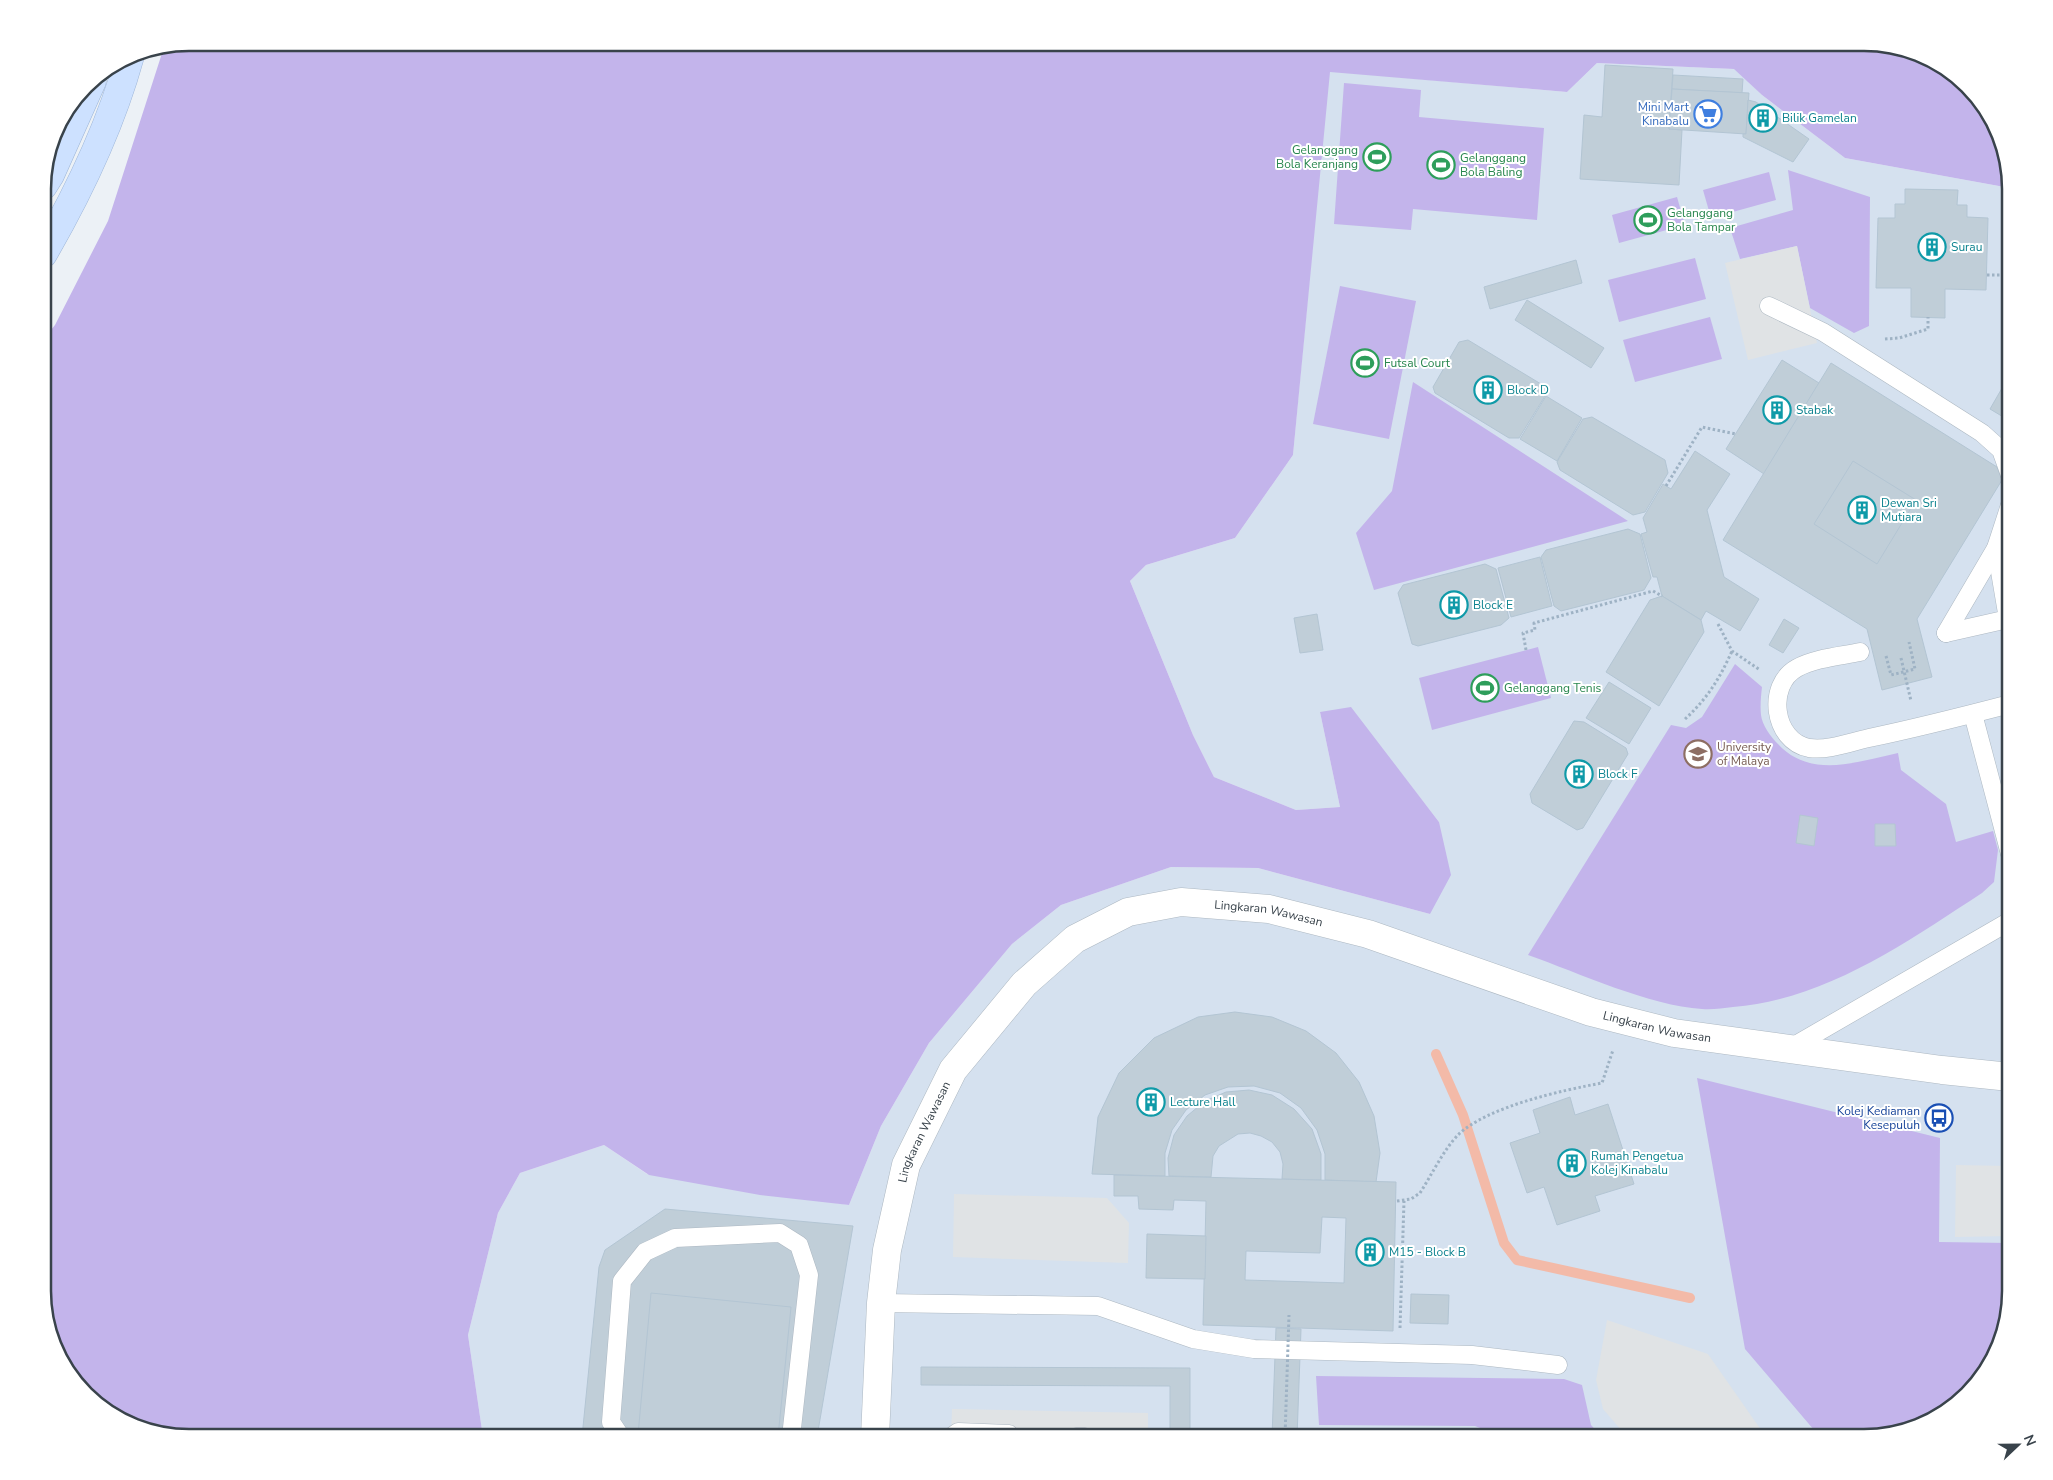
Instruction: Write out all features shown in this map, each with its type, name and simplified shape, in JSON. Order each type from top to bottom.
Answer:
[{"type":"main road","points":[[52,239],[68,211],[118,99],[127,66]]},
{"type":"main road","points":[[52,170],[84,100]]},
{"type":"street","name":"Lingkaran Wawasan","points":[[875,1429],[881,1303],[887,1250],[906,1165],[953,1070],[1024,984],[1075,940],[1128,912],[1181,902],[1269,909],[1368,934],[1591,1012],[1674,1032],[1787,1050],[1942,1070],[2002,1075]]},
{"type":"lane","points":[[1768,306],[1823,332],[1871,362],[1982,433],[2002,453]]},
{"type":"lane","points":[[2002,530],[1996,548],[1946,633],[2002,621]]},
{"type":"lane","points":[[1996,548],[2002,581]]},
{"type":"lane","points":[[1860,652],[1798,668],[1781,684],[1777,702],[1780,720],[1786,734],[1797,743],[1810,748],[1843,744],[2002,706]]},
{"type":"lane","points":[[1973,714],[2002,824]]},
{"type":"lane","points":[[1787,1050],[2002,926]]},
{"type":"lane","points":[[615,1429],[610,1422],[622,1281],[645,1252],[675,1238],[780,1233],[799,1245],[809,1275],[792,1429]]},
{"type":"lane","points":[[881,1303],[1098,1306],[1193,1339],[1254,1349],[1472,1355],[1558,1365]]},
{"type":"path","points":[[1987,275],[2002,275]]},
{"type":"path","points":[[1871,362],[1886,338],[1899,338],[1928,329],[1928,317]]},
{"type":"path","points":[[1666,486],[1702,427],[1736,434]]},
{"type":"path","points":[[1526,650],[1522,633],[1535,630],[1534,623],[1654,591],[1662,596]]},
{"type":"path","points":[[1718,624],[1732,651],[1781,684]]},
{"type":"path","points":[[1884,647],[1891,675],[1915,669],[1908,642]]},
{"type":"path","points":[[1685,719],[1702,703],[1718,680],[1732,651]]},
{"type":"path","points":[[1901,658],[1911,699]]},
{"type":"path","points":[[1396,1201],[1404,1201],[1420,1193],[1458,1135],[1477,1122],[1511,1106],[1558,1091],[1602,1083],[1613,1049]]},
{"type":"path","points":[[1400,1353],[1404,1201]]},
{"type":"path","points":[[1285,1429],[1289,1315]]},
{"type":"shaded area","points":[[180,52],[1882,52],[1925,65],[1941,74],[1968,98],[1988,128],[1997,153],[2002,187],[1845,158],[1762,95],[1734,69],[1597,63],[1567,92],[1330,72],[1293,455],[1235,538],[1146,565],[1130,581],[1193,735],[1214,777],[1296,810],[1340,807],[1320,712],[1351,707],[1439,822],[1451,875],[1430,914],[1258,868],[1171,867],[1061,905],[1012,944],[929,1043],[881,1126],[849,1205],[760,1195],[649,1175],[604,1145],[520,1173],[498,1213],[468,1335],[482,1429],[189,1429],[153,1424],[128,1415],[112,1406],[92,1388],[74,1368],[65,1352],[56,1327],[52,1300],[52,329],[108,221],[162,54]]},
{"type":"shaded area","name":"University of Malaya","points":[[1597,63],[1735,69],[1762,95],[1845,158],[2002,187],[2002,1291],[1997,1327],[1988,1352],[1968,1382],[1941,1406],[1925,1415],[1900,1424],[1864,1429],[482,1429],[468,1335],[498,1213],[520,1173],[604,1145],[647,1174],[849,1205],[881,1126],[929,1043],[1012,944],[1061,905],[1171,867],[1258,868],[1430,914],[1439,822],[1401,773],[1320,712],[1340,807],[1296,810],[1214,777],[1193,735],[1130,581],[1146,565],[1235,538],[1293,455],[1329,71],[1567,92]]},
{"type":"shaded area","name":"Gelanggang Bola Baling","points":[[1344,83],[1421,90],[1419,117],[1544,128],[1537,220],[1413,209],[1411,230],[1334,224]]},
{"type":"shaded area","points":[[1788,170],[1870,197],[1869,326],[1854,333],[1810,308],[1797,246],[1740,259],[1730,228],[1793,210]]},
{"type":"shaded area","name":"Gelanggang Bola Tampar","points":[[1769,172],[1776,200],[1711,218],[1703,190]]},
{"type":"shaded area","name":"Gelanggang Bola Tampar","points":[[1677,197],[1685,225],[1619,243],[1612,215]]},
{"type":"shaded area","points":[[1797,246],[1817,343],[1748,360],[1725,263]]},
{"type":"shaded area","points":[[1695,258],[1706,299],[1619,322],[1608,280]]},
{"type":"shaded area","name":"Futsal Court","points":[[1340,286],[1416,301],[1389,439],[1313,424]]},
{"type":"shaded area","points":[[1710,317],[1722,359],[1635,382],[1623,340]]},
{"type":"shaded area","points":[[1413,382],[1628,521],[1374,590],[1356,533],[1392,491]]},
{"type":"shaded area","name":"Gelanggang Tenis","points":[[1538,647],[1551,698],[1432,730],[1419,678]]},
{"type":"shaded area","points":[[1735,664],[1762,687],[1761,715],[1763,723],[1775,741],[1791,755],[1819,765],[1835,765],[1898,753],[1901,770],[1946,804],[1956,842],[1993,831],[1998,850],[1994,882],[1982,893],[1924,931],[1864,966],[1833,981],[1801,993],[1768,1002],[1714,1009],[1682,1007],[1638,995],[1528,955],[1671,725],[1686,728],[1702,717]]},
{"type":"shaded area","points":[[1697,1078],[1940,1138],[1939,1242],[2002,1243],[2001,1309],[1997,1327],[1988,1352],[1968,1382],[1941,1406],[1925,1415],[1900,1424],[1882,1428],[1813,1429],[1745,1349]]},
{"type":"shaded area","points":[[1956,1165],[2002,1166],[2002,1236],[1955,1237]]},
{"type":"shaded area","points":[[954,1194],[1107,1198],[1129,1223],[1128,1263],[953,1257]]},
{"type":"shaded area","points":[[1607,1320],[1708,1354],[1760,1429],[1620,1429],[1603,1409],[1596,1380]]},
{"type":"shaded area","points":[[1316,1376],[1564,1379],[1582,1385],[1591,1425],[1595,1429],[1483,1429],[1475,1426],[1319,1425]]},
{"type":"shaded area","points":[[952,1409],[1148,1413],[1148,1429],[951,1429]]},
{"type":"building","points":[[1605,65],[1673,69],[1669,129],[1682,130],[1679,185],[1580,179],[1584,115],[1602,117]]},
{"type":"building","points":[[1673,75],[1743,79],[1742,93],[1672,89]]},
{"type":"building","points":[[1672,89],[1749,93],[1746,134],[1669,129]]},
{"type":"building","name":"Bilik Gamelan","points":[[1748,100],[1756,102],[1809,139],[1793,162],[1743,137],[1743,134],[1746,134]]},
{"type":"building","name":"Surau","points":[[1905,189],[1958,190],[1957,205],[1967,205],[1967,217],[1988,218],[1986,290],[1945,289],[1945,318],[1911,317],[1911,288],[1876,288],[1878,218],[1895,218],[1895,204],[1905,204]]},
{"type":"building","points":[[1576,260],[1582,283],[1490,309],[1484,287]]},
{"type":"building","points":[[1527,300],[1604,348],[1591,368],[1515,320]]},
{"type":"building","name":"Block D","points":[[1468,340],[1541,384],[1545,396],[1519,438],[1509,438],[1435,393],[1433,387],[1459,342]]},
{"type":"building","name":"Stabak","points":[[1782,360],[1819,383],[1764,474],[1726,449]]},
{"type":"building","name":"Dewan Sri Mutiara","points":[[1831,363],[1997,467],[2002,480],[1917,619],[1932,677],[1882,690],[1867,629],[1723,540]]},
{"type":"building","points":[[2002,388],[2002,416],[1990,409]]},
{"type":"building","name":"Block D","points":[[1546,396],[1582,418],[1557,461],[1520,439]]},
{"type":"building","points":[[1592,417],[1665,460],[1668,473],[1645,512],[1633,515],[1560,470],[1557,462],[1583,419]]},
{"type":"building","points":[[1695,451],[1730,474],[1707,510],[1724,577],[1759,599],[1740,631],[1706,611],[1701,620],[1662,596],[1657,577],[1653,577],[1641,534],[1647,532],[1643,518],[1663,484],[1671,489]]},
{"type":"building","points":[[1853,461],[1916,500],[1877,564],[1814,524]]},
{"type":"building","points":[[1628,529],[1640,534],[1651,578],[1644,590],[1561,611],[1554,606],[1541,557],[1546,550]]},
{"type":"building","name":"Block E","points":[[1540,557],[1552,606],[1511,617],[1498,568]]},
{"type":"building","name":"Block E","points":[[1485,564],[1496,569],[1509,618],[1501,625],[1418,646],[1412,644],[1398,593],[1403,585]]},
{"type":"building","points":[[1662,596],[1701,620],[1704,632],[1659,706],[1606,672],[1650,600]]},
{"type":"building","points":[[1317,614],[1323,650],[1300,653],[1294,618]]},
{"type":"building","points":[[1784,619],[1799,628],[1783,653],[1769,645]]},
{"type":"building","name":"Block F","points":[[1609,682],[1651,708],[1629,744],[1586,718]]},
{"type":"building","name":"Block F","points":[[1574,721],[1584,722],[1626,748],[1628,754],[1583,828],[1577,830],[1532,803],[1530,794]]},
{"type":"building","points":[[1800,815],[1818,818],[1814,846],[1796,843]]},
{"type":"building","points":[[1875,824],[1895,824],[1896,846],[1875,846]]},
{"type":"building","name":"Lecture Hall","points":[[1235,1012],[1272,1017],[1306,1031],[1336,1053],[1359,1082],[1374,1116],[1380,1153],[1376,1182],[1325,1180],[1325,1154],[1317,1130],[1301,1108],[1280,1093],[1254,1086],[1228,1087],[1205,1095],[1186,1110],[1172,1130],[1165,1153],[1165,1176],[1092,1174],[1098,1117],[1119,1073],[1154,1038],[1198,1017]]},
{"type":"building","name":"Lecture Hall","points":[[1249,1090],[1272,1095],[1294,1109],[1312,1129],[1321,1154],[1321,1180],[1282,1179],[1283,1164],[1280,1152],[1272,1142],[1250,1133],[1238,1134],[1219,1146],[1213,1156],[1211,1177],[1169,1176],[1168,1158],[1174,1135],[1187,1116],[1205,1101],[1226,1092]]},
{"type":"building","name":"Rumah Pengetua Kolej Kinabalu","points":[[1570,1097],[1575,1115],[1608,1104],[1634,1184],[1595,1196],[1600,1211],[1557,1225],[1544,1187],[1527,1193],[1510,1143],[1540,1133],[1533,1110]]},
{"type":"building","name":"M15 - Block B","points":[[1114,1175],[1396,1182],[1393,1331],[1203,1325],[1206,1201],[1174,1200],[1173,1210],[1139,1209],[1138,1196],[1114,1196]],"holes":[[[1322,1217],[1346,1218],[1344,1283],[1245,1280],[1246,1251],[1320,1253]]]},
{"type":"building","points":[[665,1209],[853,1226],[818,1429],[583,1429],[599,1267],[605,1250]]},
{"type":"building","points":[[1147,1234],[1206,1236],[1205,1279],[1146,1278]]},
{"type":"building","points":[[651,1293],[791,1307],[779,1429],[639,1429]]},
{"type":"building","points":[[1411,1294],[1449,1295],[1448,1324],[1410,1323]]},
{"type":"building","points":[[1276,1328],[1301,1329],[1297,1429],[1272,1429]]},
{"type":"building","points":[[921,1367],[1190,1368],[1190,1429],[1170,1429],[1170,1386],[921,1385]]},
{"type":"waterway","points":[[1436,1054],[1463,1115],[1504,1243],[1517,1260],[1690,1298]]},
{"type":"place","name":"Mini Mart Kinabalu","points":[[1708,114]]},
{"type":"place","name":"Bilik Gamelan","points":[[1763,118]]},
{"type":"place","name":"Gelanggang Bola Keranjang","points":[[1377,157]]},
{"type":"place","name":"Gelanggang Bola Baling","points":[[1441,165]]},
{"type":"place","name":"Gelanggang Bola Tampar","points":[[1648,220]]},
{"type":"place","name":"Surau","points":[[1932,247]]},
{"type":"place","name":"Futsal Court","points":[[1365,363]]},
{"type":"place","name":"Block D","points":[[1488,390]]},
{"type":"place","name":"Stabak","points":[[1777,410]]},
{"type":"place","name":"Dewan Sri Mutiara","points":[[1862,510]]},
{"type":"place","name":"Block E","points":[[1454,605]]},
{"type":"place","name":"Gelanggang Tenis","points":[[1485,688]]},
{"type":"place","name":"University of Malaya","points":[[1698,754]]},
{"type":"place","name":"Block F","points":[[1579,774]]},
{"type":"place","name":"Lecture Hall","points":[[1151,1102]]},
{"type":"place","name":"Kolej Kediaman Kesepuluh","points":[[1939,1118]]},
{"type":"place","name":"Rumah Pengetua Kolej Kinabalu","points":[[1572,1163]]},
{"type":"place","name":"M15 - Block B","points":[[1370,1252]]}]
